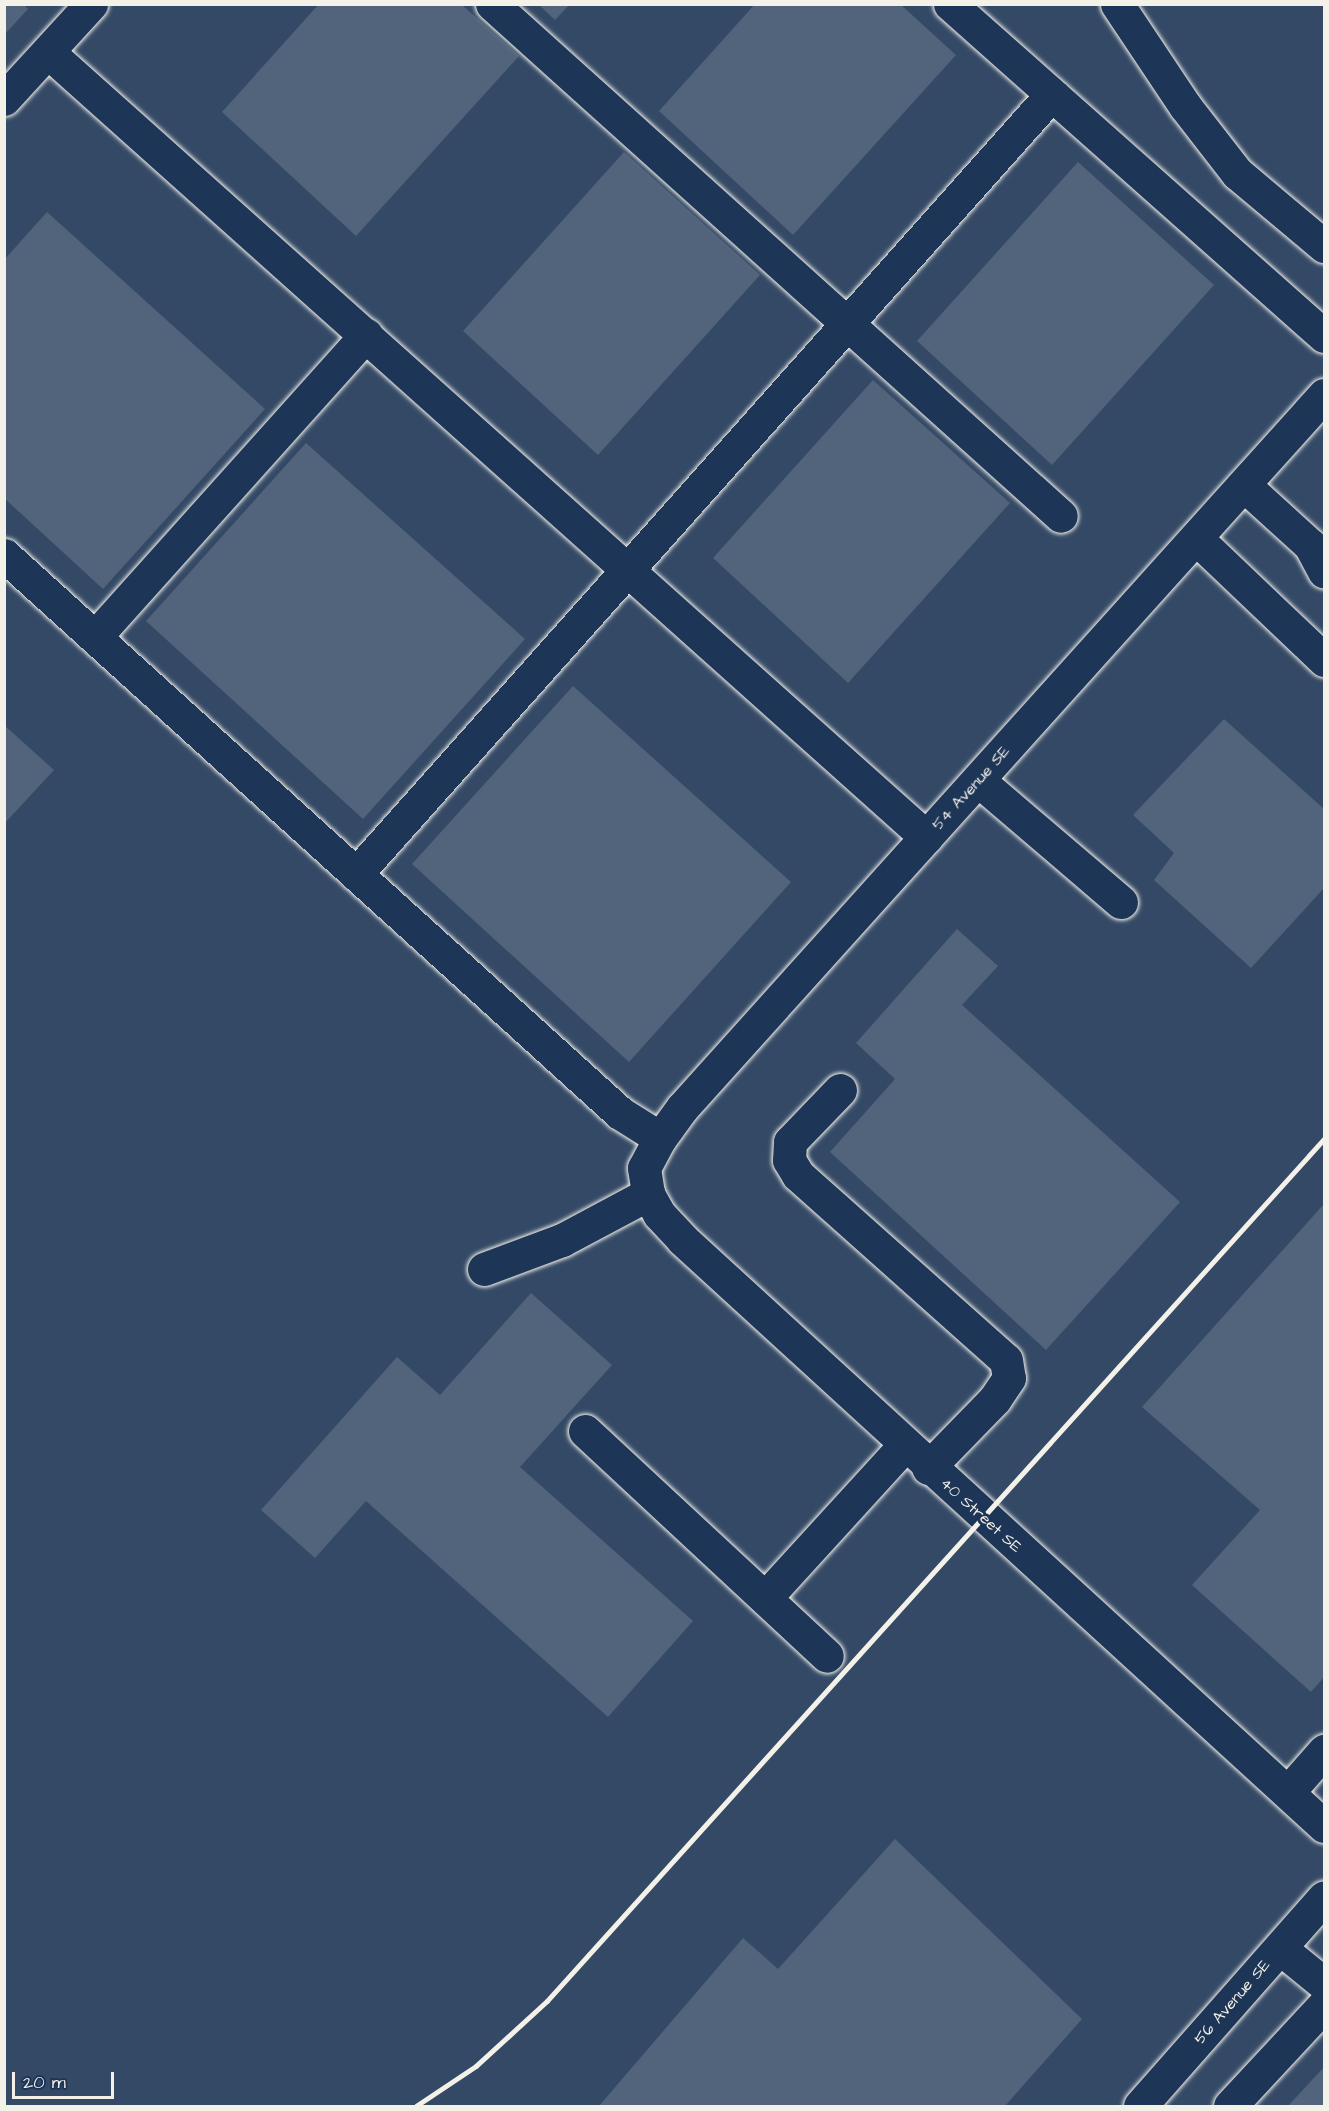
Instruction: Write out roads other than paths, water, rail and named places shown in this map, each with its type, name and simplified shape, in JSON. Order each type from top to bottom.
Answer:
[{"type":"street","points":[[4,99],[91,4]]},
{"type":"street","points":[[492,4],[1061,516]]},
{"type":"street","points":[[950,4],[1324,336]]},
{"type":"street","points":[[1117,4],[1185,106],[1238,173],[1324,246]]},
{"type":"street","points":[[48,52],[926,837]]},
{"type":"street","points":[[356,874],[1052,94]]},
{"type":"street","points":[[94,637],[366,335]]},
{"type":"street","name":"54 Avenue SE","points":[[648,1194],[644,1168],[660,1138],[682,1108],[1324,395]]},
{"type":"street","points":[[1244,485],[1310,544],[1324,572]]},
{"type":"street","points":[[1196,538],[1324,660]]},
{"type":"street","points":[[4,555],[621,1113],[660,1138]]},
{"type":"street","points":[[978,780],[1121,902]]},
{"type":"street","points":[[840,1090],[790,1142],[789,1160],[798,1175],[1006,1360],[1009,1378],[995,1400],[928,1468]]},
{"type":"street","points":[[484,1269],[562,1240],[648,1194]]},
{"type":"street","name":"40 Street SE","points":[[648,1194],[659,1214],[682,1239],[928,1468],[1324,1826]]},
{"type":"street","points":[[585,1431],[827,1656]]},
{"type":"street","points":[[765,1598],[904,1446]]},
{"type":"street","points":[[1288,1792],[1324,1751]]},
{"type":"street","name":"56 Avenue SE","points":[[1140,2106],[1324,1897]]},
{"type":"street","points":[[1280,1948],[1324,1984]]},
{"type":"street","points":[[1230,2106],[1324,2005]]},
{"type":"railway","points":[[416,2106],[476,2066],[547,2001],[1324,1139]]}]
